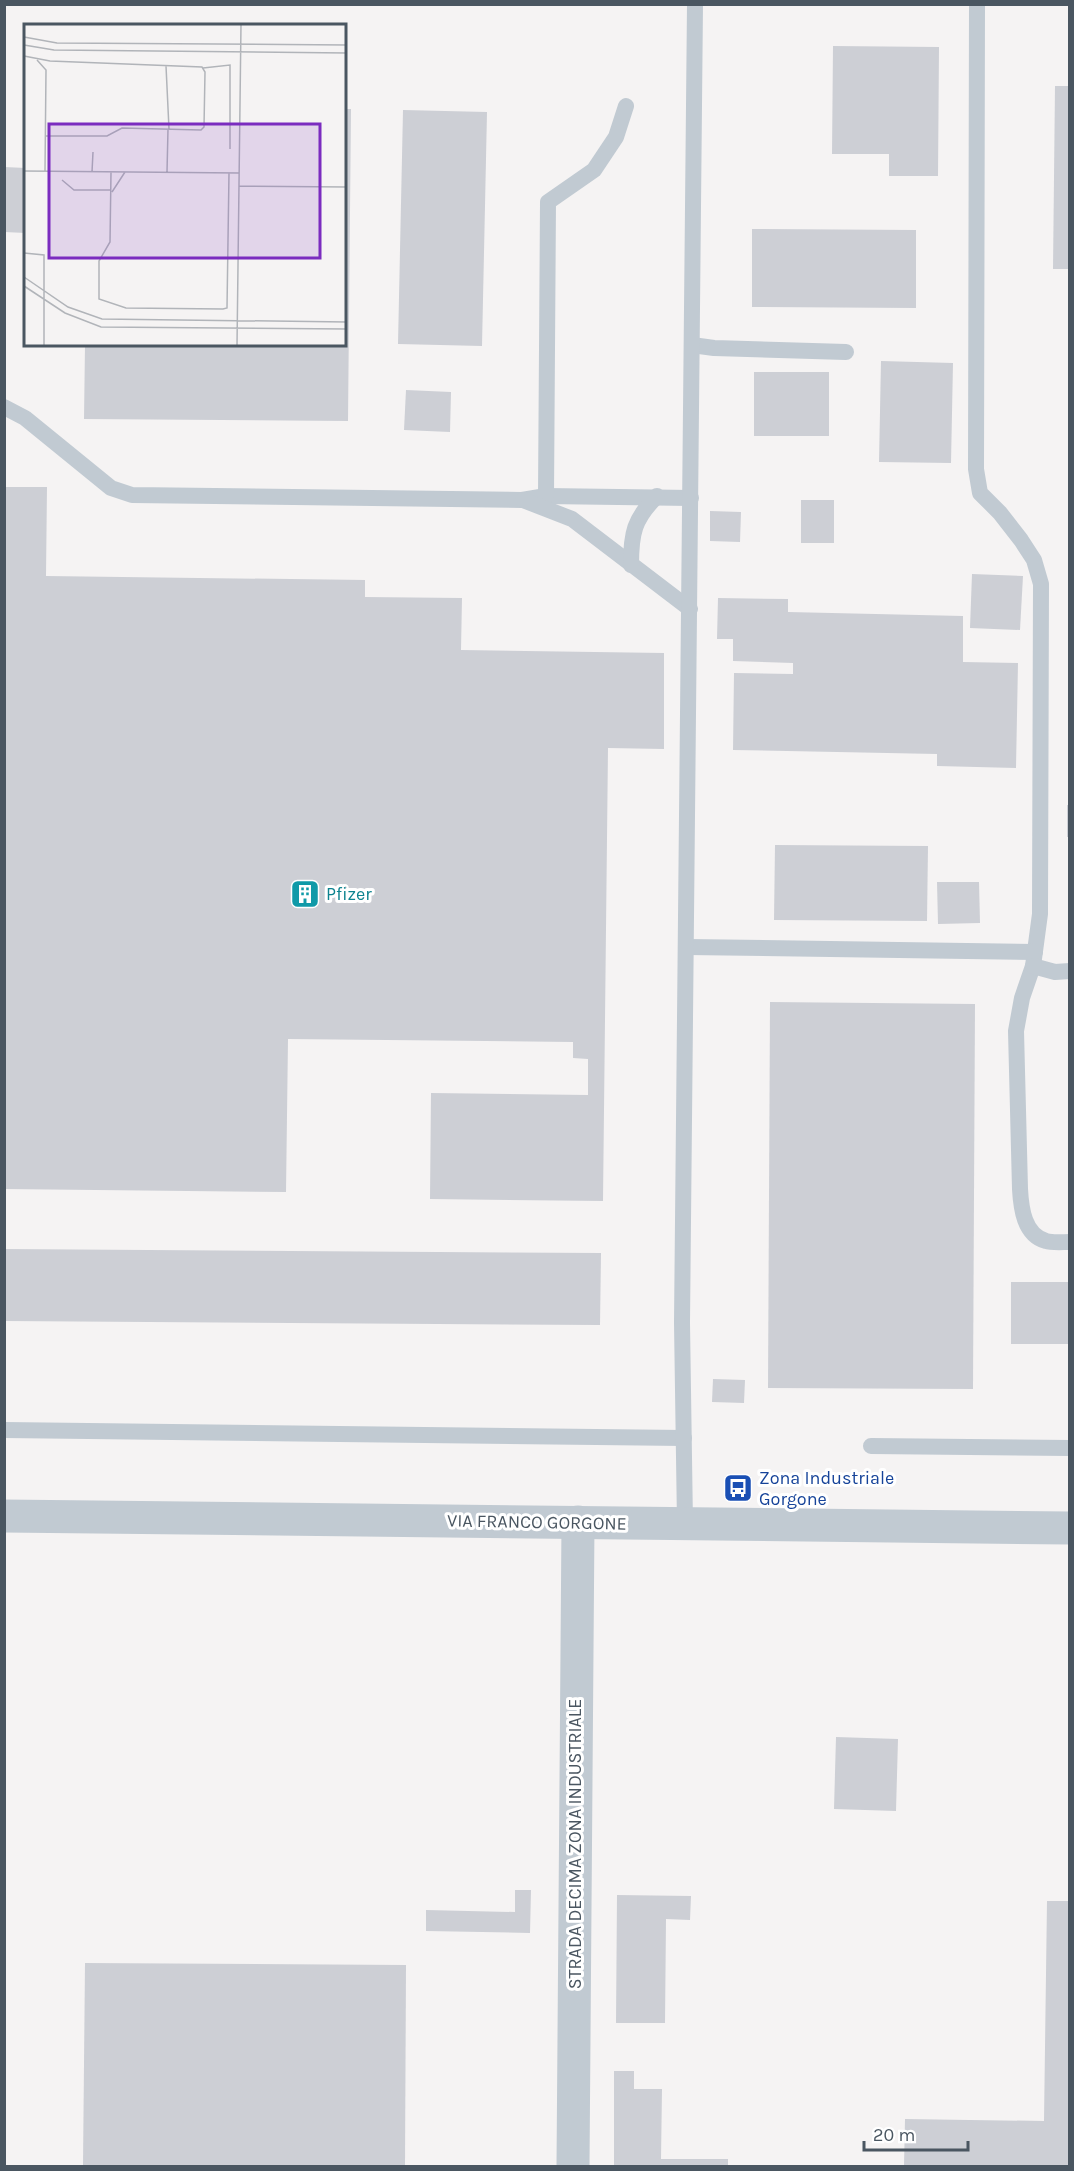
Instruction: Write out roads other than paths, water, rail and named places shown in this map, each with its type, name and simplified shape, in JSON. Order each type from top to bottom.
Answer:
[{"type":"street","name":"VIA FRANCO GORGONE","points":[[4,1516],[1070,1528]]},
{"type":"street","name":"STRADA DECIMA ZONA INDUSTRIALE","points":[[573,2166],[578,1522]]},
{"type":"lane","points":[[685,1524],[682,1323],[695,4]]},
{"type":"lane","points":[[977,4],[976,469],[980,493],[1000,513],[1021,540],[1034,560],[1041,584],[1040,914],[1034,959],[1022,998],[1016,1031],[1022,1215],[1034,1233],[1046,1241],[1070,1242]]},
{"type":"lane","points":[[546,496],[548,202],[594,170],[615,136],[626,106]]},
{"type":"lane","points":[[692,345],[714,348],[846,352]]},
{"type":"lane","points":[[4,407],[26,418],[111,488],[132,495],[522,500],[546,496],[691,498]]},
{"type":"lane","points":[[631,565],[633,532],[642,511],[657,496]]},
{"type":"lane","points":[[522,500],[572,519],[690,609]]},
{"type":"lane","points":[[687,946],[1034,959],[1055,972],[1070,972]]},
{"type":"lane","points":[[4,1430],[684,1438]]},
{"type":"lane","points":[[870,1446],[1070,1448]]},
{"type":"place","name":"Pfizer","points":[[305,894]]},
{"type":"place","name":"Zona Industriale Gorgone","points":[[738,1488]]}]
